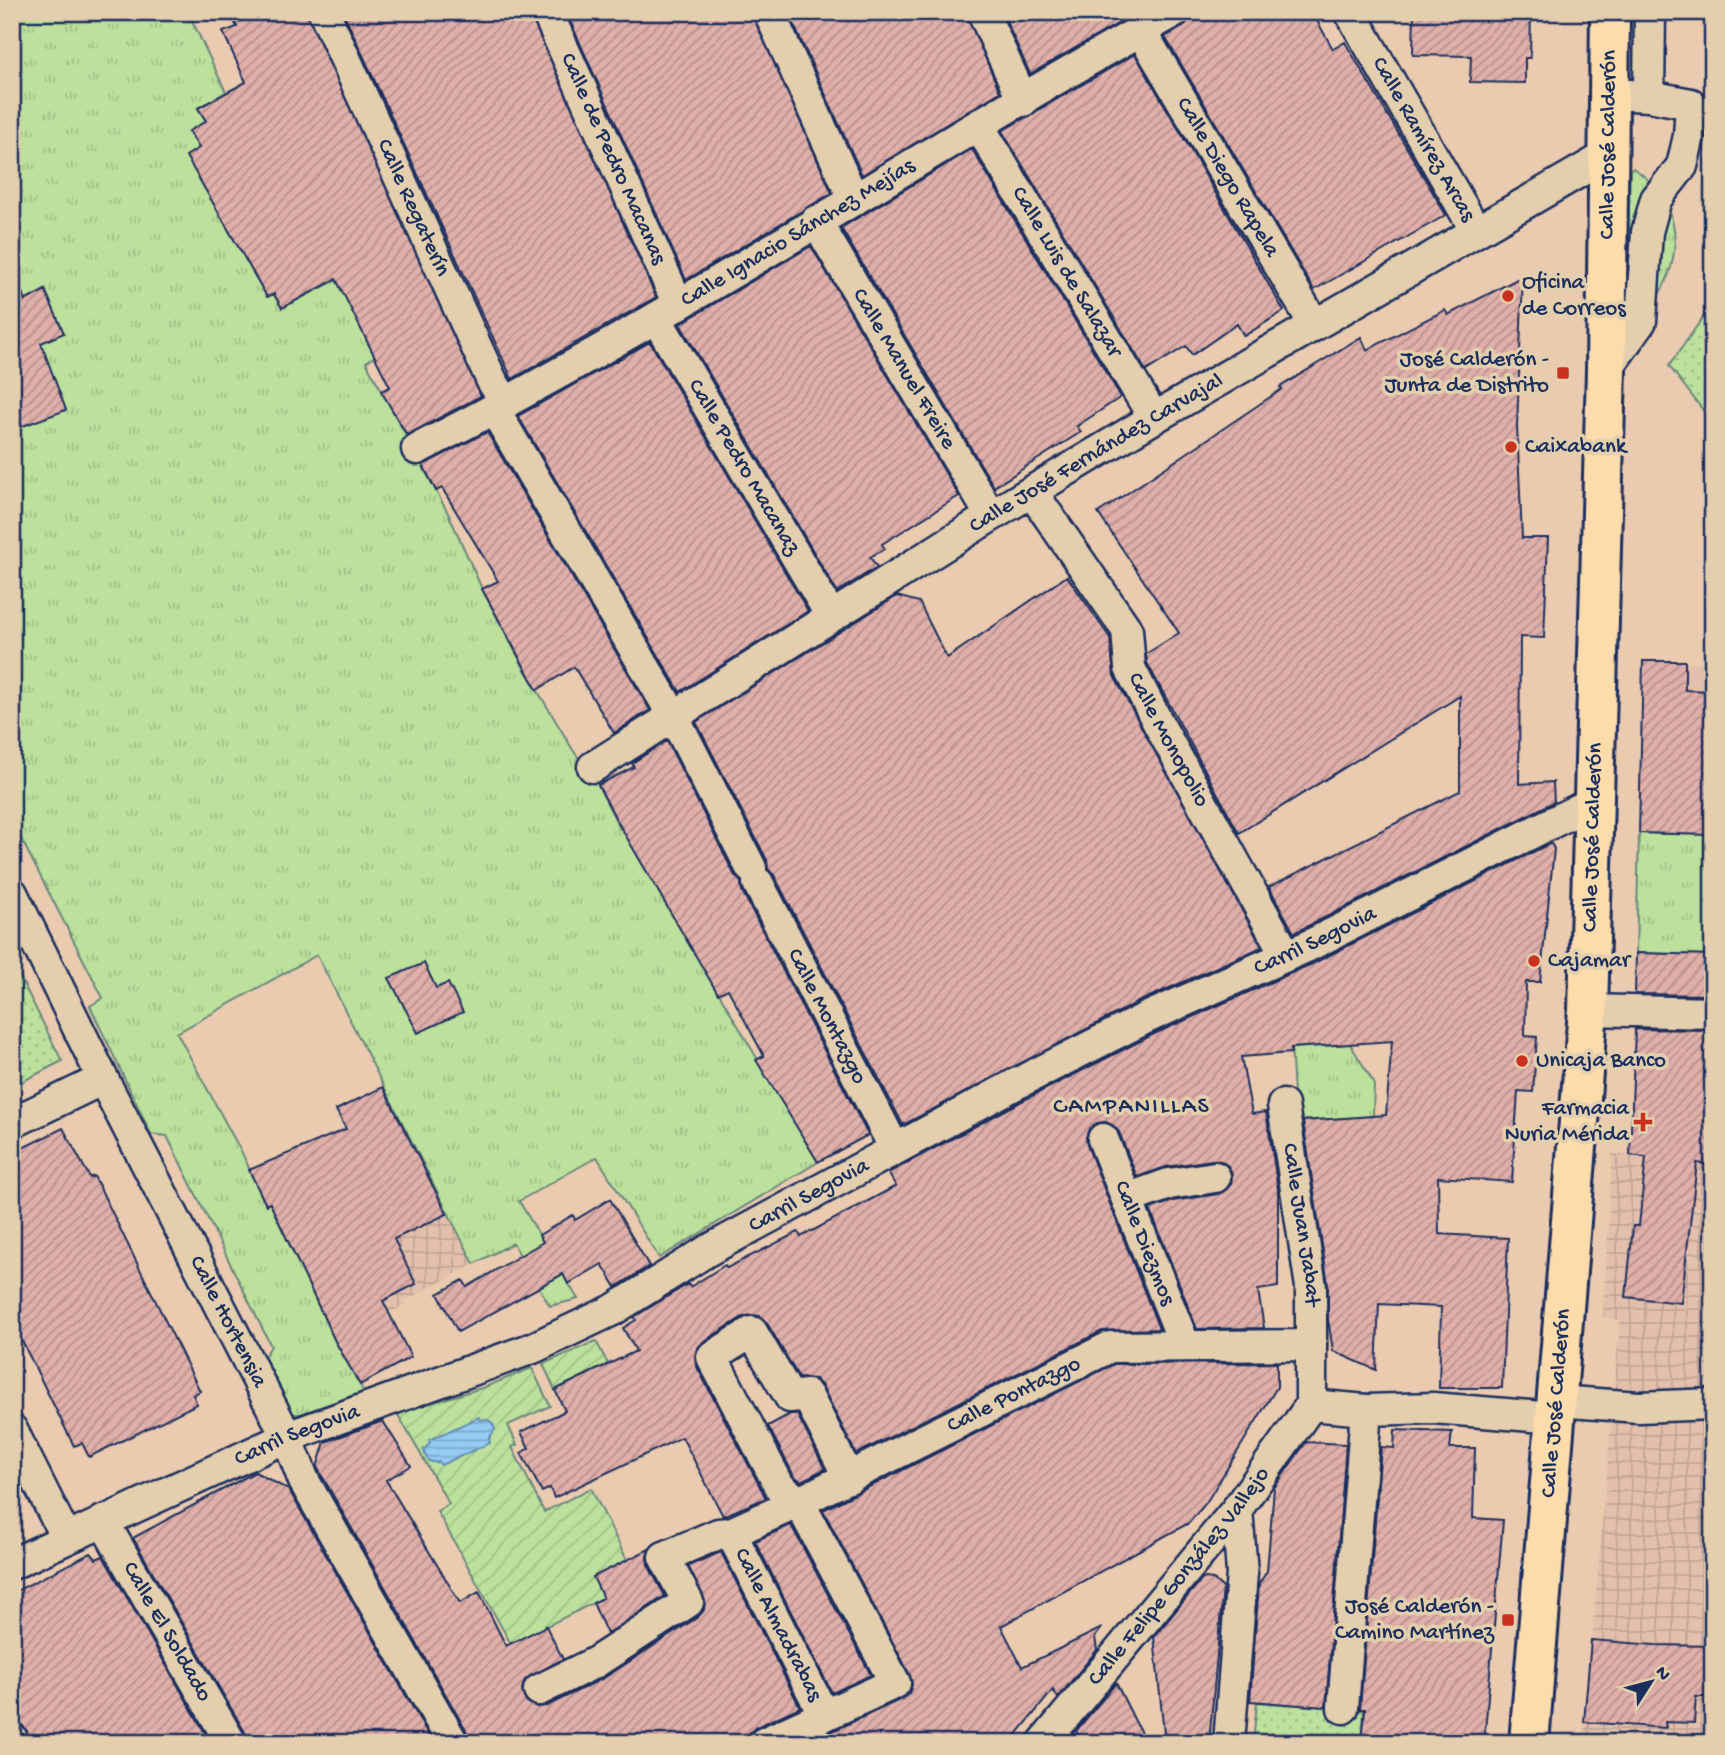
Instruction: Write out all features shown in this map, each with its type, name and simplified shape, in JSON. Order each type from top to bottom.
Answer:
[{"type":"main road","name":"Calle José Calderón","points":[[1529,1743],[1588,1010],[1606,370],[1610,12]]},
{"type":"street","name":"Calle Regaterín","points":[[324,12],[492,381],[500,406],[674,717]]},
{"type":"street","name":"Calle de Pedro Macanas","points":[[547,12],[667,311]]},
{"type":"street","points":[[769,12],[853,200]]},
{"type":"street","points":[[983,12],[1023,101]]},
{"type":"street","name":"Calle Ignacio Sánchez Mejías","points":[[417,449],[500,406],[667,311],[1174,12]]},
{"type":"street","name":"Calle Ramírez Arcas","points":[[1350,12],[1476,231]]},
{"type":"street","name":"Calle José Calderón","points":[[1649,96],[1650,12]]},
{"type":"street","name":"Calle Diego Rapela","points":[[1141,31],[1314,324]]},
{"type":"street","points":[[1606,370],[1641,321],[1647,232],[1656,200],[1682,166],[1689,136],[1702,104],[1649,96],[1610,94]]},
{"type":"street","name":"Calle Luis de Salazar","points":[[979,126],[1154,418]]},
{"type":"street","name":"Calle José Fernández Carvajal","points":[[593,767],[991,516],[1314,324],[1610,155]]},
{"type":"street","name":"Calle Manuel Freire","points":[[816,222],[991,516]]},
{"type":"street","name":"Calle Pedro Macanaz","points":[[667,311],[831,616]]},
{"type":"street","name":"Calle Monopolio","points":[[1032,492],[1126,630],[1130,668],[1286,955]]},
{"type":"street","name":"Calle Montazgo","points":[[674,717],[895,1149]]},
{"type":"street","name":"Carril Segovia","points":[[12,1564],[287,1437],[571,1332],[614,1310],[707,1251],[1146,1018],[1286,955],[1595,801]]},
{"type":"street","name":"Calle Hortensia","points":[[12,894],[103,1079],[287,1437],[304,1481],[453,1743]]},
{"type":"street","points":[[1588,1010],[1713,1013]]},
{"type":"street","points":[[12,1123],[103,1079]]},
{"type":"street","name":"Calle Juan Jabat","points":[[1283,1105],[1311,1287],[1311,1345]]},
{"type":"street","name":"Calle Diezmos","points":[[1103,1139],[1185,1346]]},
{"type":"street","points":[[1127,1199],[1169,1184],[1215,1177]]},
{"type":"street","points":[[764,1743],[895,1683],[799,1502],[780,1488],[712,1357],[752,1332],[790,1397],[807,1395],[849,1478]]},
{"type":"street","points":[[1311,1345],[1311,1405],[1366,1410],[1555,1409],[1713,1404]]},
{"type":"street","name":"Calle Pontazgo","points":[[539,1690],[596,1662],[688,1602],[664,1557],[718,1534],[731,1533],[799,1502],[1110,1347],[1311,1345]]},
{"type":"street","name":"Calle Felipe González Vallejo","points":[[1043,1743],[1237,1509],[1311,1405]]},
{"type":"street","points":[[1343,1708],[1366,1410]]},
{"type":"street","points":[[12,1430],[66,1538]]},
{"type":"street","points":[[1229,1743],[1242,1573],[1237,1509]]},
{"type":"street","name":"Calle El Soldado","points":[[103,1521],[231,1743]]},
{"type":"street","name":"Calle Almadrabas","points":[[731,1533],[824,1716]]},
{"type":"shaded area","points":[[1643,661],[1713,663],[1713,721],[1642,721]]},
{"type":"shaded area","points":[[1713,1098],[1713,1743],[1583,1743],[1620,1320],[1603,1317],[1612,1154],[1709,1165]]},
{"type":"shaded area","points":[[417,1156],[474,1264],[403,1302],[405,1305],[335,1341],[279,1223]]},
{"type":"green space","points":[[12,12],[188,12],[226,92],[198,108],[206,121],[199,148],[187,156],[282,308],[337,280],[375,356],[366,362],[449,515],[482,589],[524,668],[573,750],[598,785],[620,829],[622,828],[818,1162],[659,1258],[597,1157],[519,1201],[578,1299],[550,1306],[513,1243],[474,1264],[317,955],[177,1033],[243,1155],[266,1205],[270,1203],[335,1341],[364,1392],[300,1414],[293,1414],[263,1359],[271,1346],[167,1136],[151,1134],[90,1006],[103,998],[12,821]]},
{"type":"green space","points":[[1633,168],[1653,185],[1664,199],[1671,215],[1675,236],[1672,264],[1661,291],[1643,310],[1631,314],[1626,306],[1630,169]]},
{"type":"green space","points":[[1713,303],[1713,423],[1669,366]]},
{"type":"green space","points":[[1639,833],[1712,835],[1710,931],[1713,933],[1713,955],[1636,953]]},
{"type":"green space","points":[[12,961],[62,1061],[12,1087]]},
{"type":"green space","points":[[1350,1044],[1374,1083],[1373,1117],[1296,1121],[1291,1048]]},
{"type":"green space","points":[[596,1341],[608,1364],[555,1390],[543,1364]]},
{"type":"green space","points":[[532,1368],[550,1406],[508,1425],[517,1445],[512,1447],[544,1512],[591,1488],[627,1560],[603,1598],[511,1644],[437,1511],[449,1504],[397,1413],[485,1387]]},
{"type":"green space","points":[[1257,1702],[1364,1710],[1362,1743],[1253,1743]]},
{"type":"water","points":[[479,1417],[480,1420],[490,1421],[495,1429],[489,1439],[490,1443],[441,1465],[427,1458],[424,1450],[430,1443],[429,1440]]},
{"type":"building","points":[[230,12],[307,12],[481,396],[407,435],[381,391],[390,387],[336,279],[282,308],[274,294],[267,297],[186,156],[199,148],[189,131],[206,121],[198,108],[246,82],[223,32],[237,27]]},
{"type":"building","points":[[343,12],[530,12],[656,297],[512,379]]},
{"type":"building","points":[[566,12],[752,12],[832,193],[686,280]]},
{"type":"building","points":[[788,12],[966,12],[1000,92],[862,175]]},
{"type":"building","points":[[1002,12],[1138,12],[1030,74]]},
{"type":"building","points":[[1191,12],[1312,12],[1333,49],[1345,42],[1446,215],[1314,290],[1165,37],[1183,27]]},
{"type":"building","points":[[1414,12],[1531,12],[1530,58],[1525,58],[1525,83],[1470,82],[1471,56],[1413,55]]},
{"type":"building","points":[[1135,54],[1284,311],[1244,336],[1237,324],[1192,355],[1186,346],[1146,371],[1002,131]]},
{"type":"building","points":[[972,149],[1121,397],[1077,426],[1081,432],[994,487],[841,228]]},
{"type":"building","points":[[811,246],[959,496],[882,544],[885,549],[870,557],[877,567],[837,592],[680,324]]},
{"type":"building","points":[[16,274],[25,301],[45,290],[64,333],[41,343],[66,410],[12,430],[12,275]]},
{"type":"building","points":[[1523,276],[1517,426],[1522,538],[1548,538],[1544,638],[1520,637],[1519,784],[1553,782],[1554,802],[1294,933],[1269,887],[1460,791],[1460,696],[1239,833],[1147,663],[1146,654],[1179,633],[1098,513],[1282,389],[1280,387],[1361,337],[1367,350],[1445,310],[1448,315]]},
{"type":"building","points":[[650,342],[808,611],[680,692],[518,416]]},
{"type":"building","points":[[487,432],[650,710],[614,733],[574,667],[537,690],[482,589],[498,581],[442,488],[436,491],[423,465]]},
{"type":"building","points":[[1067,576],[1110,638],[1114,676],[1262,947],[1138,1002],[903,1125],[774,875],[768,869],[767,860],[696,722],[897,596],[919,602],[947,658]]},
{"type":"building","points":[[1643,661],[1685,661],[1685,690],[1713,691],[1712,835],[1639,833]]},
{"type":"building","points":[[667,741],[868,1135],[818,1162],[756,1060],[764,1056],[728,989],[718,994],[598,785],[634,767],[632,763]]},
{"type":"building","points":[[1551,843],[1554,849],[1540,982],[1526,982],[1525,1036],[1537,1037],[1533,1092],[1518,1091],[1512,1182],[1438,1177],[1439,1234],[1508,1238],[1502,1388],[1439,1388],[1441,1307],[1379,1304],[1376,1370],[1333,1351],[1328,1319],[1328,1284],[1303,1121],[1386,1115],[1392,1041],[1291,1048],[1291,1053],[1241,1057],[1252,1114],[1266,1112],[1278,1189],[1278,1287],[1258,1290],[1264,1328],[1197,1329],[1150,1209],[1173,1201],[1225,1191],[1231,1184],[1232,1175],[1228,1166],[1221,1161],[1212,1160],[1166,1167],[1137,1177],[1119,1132],[1106,1122],[1097,1123],[1089,1129],[1087,1145],[1159,1329],[1102,1331],[856,1454],[822,1386],[815,1379],[799,1378],[767,1323],[760,1316],[743,1317],[703,1342],[697,1349],[696,1365],[766,1498],[723,1516],[682,1437],[554,1498],[550,1488],[542,1492],[521,1453],[529,1448],[521,1432],[565,1411],[555,1390],[636,1351],[623,1328],[636,1320],[634,1317],[725,1265],[727,1268],[798,1232],[801,1237],[896,1186],[888,1173],[1022,1101],[1154,1034],[1314,963]]},
{"type":"building","points":[[1636,953],[1713,955],[1713,995],[1635,994]]},
{"type":"building","points":[[424,963],[436,988],[448,983],[463,1012],[418,1033],[389,978]]},
{"type":"building","points":[[1635,1029],[1713,1030],[1709,1165],[1697,1163],[1681,1303],[1626,1297],[1633,1226],[1639,1226],[1646,1157],[1630,1155]]},
{"type":"building","points":[[383,1087],[447,1214],[394,1239],[416,1284],[383,1301],[411,1357],[360,1385],[335,1341],[270,1203],[266,1205],[249,1170],[346,1129],[336,1110]]},
{"type":"building","points":[[63,1128],[90,1178],[94,1176],[200,1391],[193,1395],[197,1404],[89,1457],[82,1443],[74,1446],[12,1321],[12,1153]]},
{"type":"building","points":[[610,1199],[649,1266],[616,1287],[602,1264],[568,1284],[563,1274],[458,1332],[438,1294],[463,1280],[467,1287],[543,1242],[539,1235],[573,1215],[575,1220]]},
{"type":"building","points":[[1277,1363],[1277,1387],[1206,1503],[1189,1523],[1001,1626],[1022,1667],[1102,1628],[1095,1637],[1097,1650],[1058,1698],[1053,1690],[1010,1743],[807,1743],[902,1699],[909,1693],[912,1685],[910,1675],[823,1510],[1114,1364]]},
{"type":"building","points":[[790,1414],[797,1414],[825,1469],[801,1481],[794,1476],[768,1426]]},
{"type":"building","points":[[383,1421],[411,1466],[386,1480],[460,1603],[479,1592],[506,1646],[546,1626],[563,1659],[525,1680],[522,1690],[529,1704],[547,1706],[604,1678],[698,1617],[704,1610],[705,1601],[688,1566],[721,1552],[800,1707],[756,1727],[749,1733],[747,1743],[470,1743],[468,1734],[317,1467],[325,1442]]},
{"type":"building","points":[[1395,1430],[1452,1432],[1450,1448],[1475,1448],[1473,1518],[1503,1520],[1484,1743],[1362,1743],[1365,1709],[1360,1709],[1381,1447],[1394,1448]]},
{"type":"building","points":[[1306,1442],[1346,1444],[1326,1707],[1250,1701],[1259,1584],[1267,1571],[1274,1488]]},
{"type":"building","points":[[255,1472],[289,1490],[433,1743],[248,1743],[246,1734],[133,1538]]},
{"type":"building","points":[[791,1525],[871,1675],[832,1693],[755,1541]]},
{"type":"building","points":[[649,1549],[648,1565],[665,1596],[607,1634],[593,1603],[603,1598],[593,1577]]},
{"type":"building","points":[[91,1553],[96,1559],[103,1556],[211,1743],[31,1743],[21,1724],[13,1722],[12,1593]]},
{"type":"building","points":[[1205,1578],[1213,1579],[1223,1588],[1209,1743],[1165,1743],[1154,1637]]},
{"type":"building","points":[[1591,1640],[1713,1646],[1713,1697],[1696,1697],[1694,1723],[1665,1722],[1666,1728],[1584,1722]]},
{"type":"building","points":[[1116,1683],[1146,1743],[1083,1743],[1076,1731]]},
{"type":"place","name":"Oficina de Correos","points":[[1508,296]]},
{"type":"place","name":"José Calderón - Junta de Distrito","points":[[1563,373]]},
{"type":"place","name":"Caixabank","points":[[1511,447]]},
{"type":"place","name":"Cajamar","points":[[1534,961]]},
{"type":"place","name":"Unicaja Banco","points":[[1522,1061]]},
{"type":"place","name":"Farmacia Nuria Mérida","points":[[1643,1122]]},
{"type":"place","name":"José Calderón - Camino Martínez","points":[[1508,1620]]},
{"type":"district","name":"CAMPANILLAS","points":[[1132,1107]]}]
